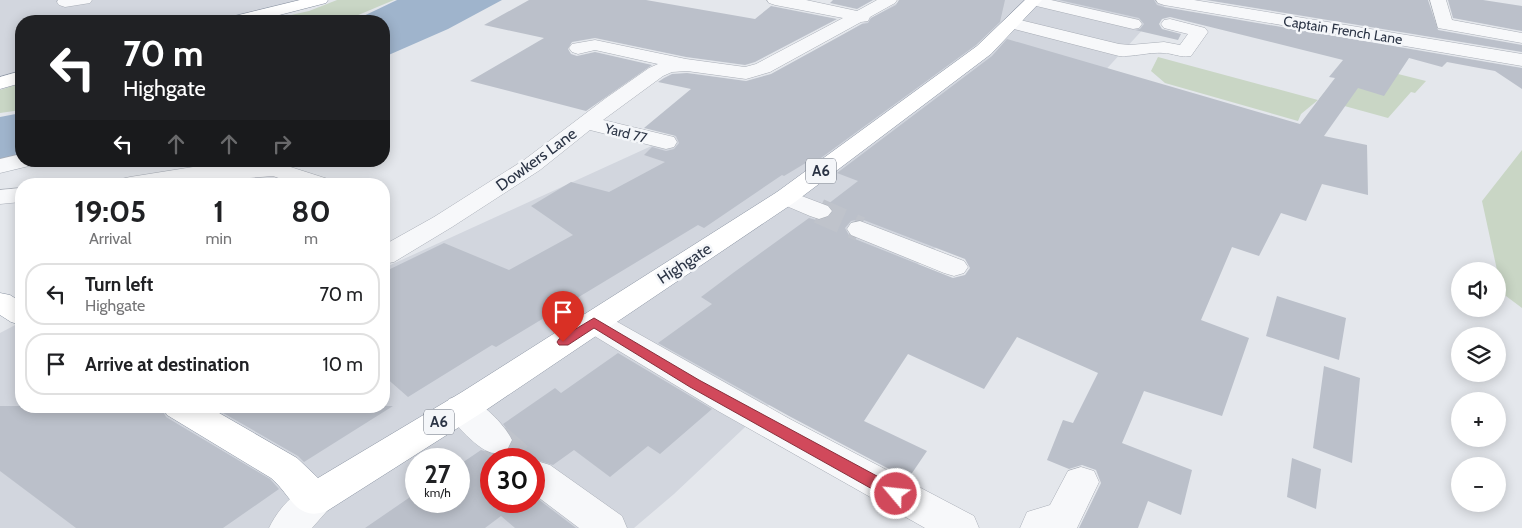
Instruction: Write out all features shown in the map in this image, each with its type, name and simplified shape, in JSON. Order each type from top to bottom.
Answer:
[{"type":"highway","points":[[261,15],[320,0]]},
{"type":"highway","name":"Highgate","points":[[314,500],[461,408],[786,197],[958,70],[1012,23],[1034,0]]},
{"type":"highway","points":[[0,83],[15,79]]},
{"type":"highway","points":[[0,302],[15,311]]},
{"type":"highway","points":[[190,413],[284,468],[294,476],[314,500]]},
{"type":"street","points":[[65,2],[84,0]]},
{"type":"street","points":[[775,0],[819,7],[862,17]]},
{"type":"street","name":"Dowkers Lane","points":[[578,48],[595,45],[687,65],[726,72],[746,73],[763,68],[862,17],[889,0]]},
{"type":"street","points":[[1034,0],[1133,24]]},
{"type":"street","name":"Captain French Lane","points":[[1164,0],[1261,8],[1402,49],[1522,60]]},
{"type":"street","points":[[1438,0],[1444,24],[1522,38]]},
{"type":"street","points":[[1012,23],[1118,50],[1130,51],[1164,47],[1184,52],[1200,32],[1170,24]]},
{"type":"street","name":"Dowkers Lane","points":[[390,253],[443,222],[532,165],[656,72],[669,67],[687,65]]},
{"type":"street","name":"Yard 77","points":[[586,123],[666,142]]},
{"type":"street","points":[[0,166],[15,162]]},
{"type":"street","points":[[178,167],[193,174]]},
{"type":"street","points":[[294,176],[309,167]]},
{"type":"street","points":[[168,178],[193,174],[275,170],[300,178]]},
{"type":"street","points":[[0,197],[15,196]]},
{"type":"street","points":[[786,197],[819,210]]},
{"type":"street","points":[[860,229],[954,267]]},
{"type":"street","points":[[594,322],[712,393],[960,528]]},
{"type":"street","points":[[461,408],[495,440]]},
{"type":"street","points":[[545,482],[608,528]]},
{"type":"street","points":[[1039,528],[1041,524],[1063,517],[1081,482]]},
{"type":"street","points":[[288,528],[314,500]]},
{"type":"shaded area","points":[[0,0],[299,0],[241,15],[15,15],[15,76],[0,80]]},
{"type":"shaded area","points":[[902,0],[1170,0],[983,203],[674,494],[634,528],[0,528],[0,333],[15,325],[15,413],[390,413],[390,265],[750,101],[807,56]]},
{"type":"green space","points":[[337,0],[394,0],[358,15],[291,15],[309,11]]},
{"type":"green space","points":[[1158,57],[1318,100],[1301,114],[1298,121],[1165,83],[1151,71]]},
{"type":"green space","points":[[1350,62],[1426,81],[1415,93],[1411,92],[1388,118],[1319,99]]},
{"type":"green space","points":[[15,85],[15,111],[0,113],[0,90]]},
{"type":"green space","points":[[1522,150],[1522,308],[1506,296],[1506,262],[1495,262],[1482,201]]},
{"type":"water","points":[[397,0],[502,0],[448,29],[390,54],[390,15],[366,15]]},
{"type":"water","points":[[15,114],[15,160],[0,164],[0,117]]},
{"type":"building","points":[[529,0],[646,0],[755,19],[771,6],[837,19],[755,62],[745,65],[686,57],[595,38],[572,42],[568,49],[571,54],[577,56],[595,52],[652,65],[586,111],[470,81],[544,38],[484,25]]},
{"type":"building","points":[[833,0],[873,0],[857,9],[830,3]]},
{"type":"building","points":[[899,0],[1005,0],[1000,22],[976,45],[814,163],[809,161],[784,176],[782,175],[704,228],[698,225],[496,347],[492,345],[408,397],[390,381],[390,269],[444,243],[509,270],[573,235],[531,206],[571,182],[609,192],[665,162],[644,155],[652,147],[666,151],[674,149],[679,143],[676,136],[644,128],[691,89],[658,82],[672,74],[687,73],[746,81],[771,74],[862,24],[868,23],[871,18],[896,5]]},
{"type":"building","points":[[1059,0],[1154,0],[1157,5],[1164,7],[1522,68],[1522,89],[1495,71],[1447,62],[1442,67],[1409,58],[1384,96],[1358,88],[1324,136],[1367,145],[1368,195],[1322,184],[1306,221],[1281,213],[1259,256],[1232,247],[1201,320],[1249,338],[1222,416],[1144,391],[1122,443],[1192,470],[1181,515],[1148,501],[1138,528],[1079,528],[1101,483],[1096,470],[1082,465],[1069,469],[1047,460],[1063,420],[1073,423],[1098,373],[1017,337],[984,389],[908,354],[864,421],[927,451],[908,479],[789,416],[658,343],[712,304],[701,297],[733,273],[809,218],[820,221],[829,217],[834,211],[828,204],[858,181],[837,173],[992,56],[1007,39],[1300,124],[1335,78],[1329,77],[1343,60],[1170,17],[1162,19],[1159,24],[1162,29],[1181,34],[1178,40],[1135,30],[1140,29],[1144,24],[1139,18]],"holes":[[[861,219],[965,259],[970,268],[965,275],[953,278],[850,237],[845,228],[851,221]]]},
{"type":"building","points":[[1206,0],[1428,0],[1438,30],[1522,45],[1522,52]]},
{"type":"building","points":[[1448,0],[1483,0],[1522,6],[1522,31],[1453,18]]},
{"type":"building","points":[[1277,296],[1346,318],[1339,360],[1266,336]]},
{"type":"building","points":[[618,353],[712,409],[660,454],[648,446],[610,477],[574,450],[553,465],[545,462],[545,448],[510,448],[514,439],[503,424],[555,388],[561,393]]},
{"type":"building","points":[[1324,366],[1360,378],[1352,463],[1313,448]]},
{"type":"building","points":[[0,406],[15,406],[15,413],[164,413],[166,417],[270,479],[279,489],[223,528],[76,528],[0,471]]},
{"type":"building","points":[[223,413],[382,413],[304,462],[298,456]]},
{"type":"building","points":[[480,451],[480,513],[545,513],[545,504],[576,528],[515,528],[501,516],[485,528],[365,528],[405,501],[405,513],[470,513],[470,458]]},
{"type":"building","points":[[1292,458],[1321,469],[1316,509],[1287,497]]},
{"type":"tunnel","points":[[819,211],[860,229]]},
{"type":"tunnel","points":[[495,440],[504,448]]},
{"type":"route","points":[[563,342],[594,322],[694,384],[896,494]]}]
